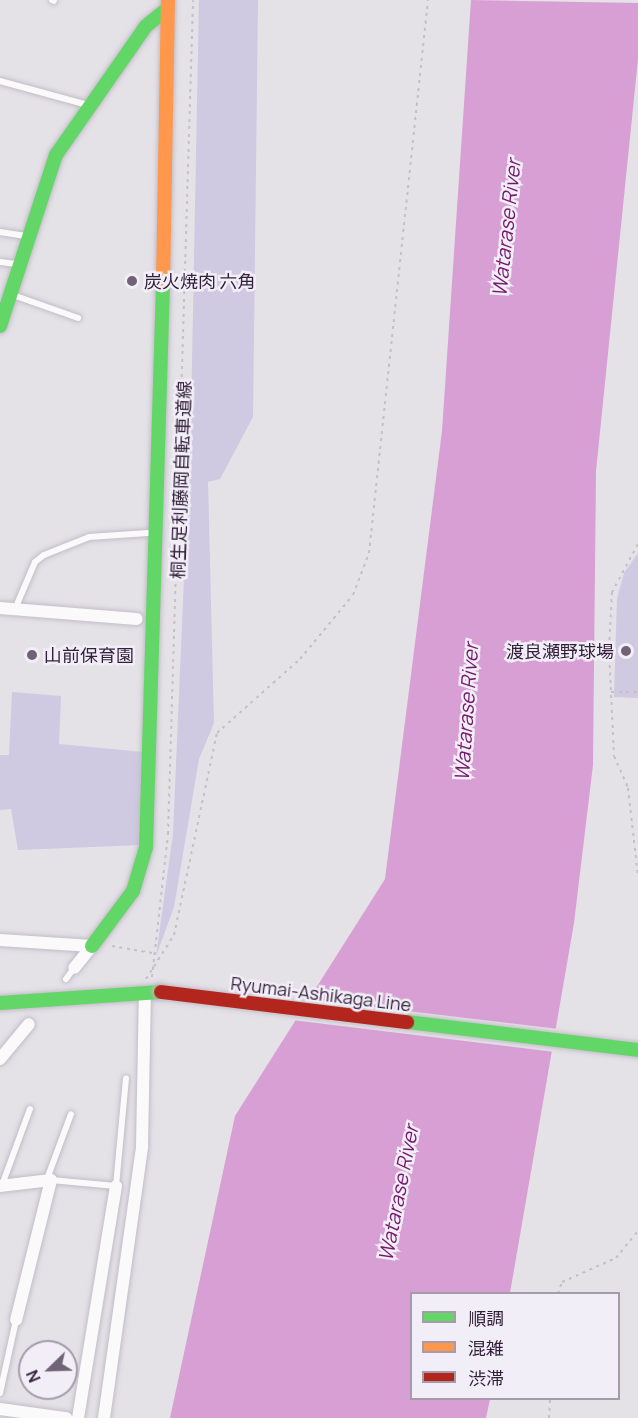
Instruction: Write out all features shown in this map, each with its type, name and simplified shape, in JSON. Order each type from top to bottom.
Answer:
[{"type":"street","points":[[0,326],[45,177],[88,105],[150,21],[168,4]]},
{"type":"street","points":[[74,968],[99,945],[133,891],[146,847],[157,613],[168,4]]},
{"type":"street","points":[[0,608],[137,619]]},
{"type":"street","points":[[0,940],[99,945]]},
{"type":"street","points":[[104,1418],[142,1146],[145,992]]},
{"type":"street","name":"Ryumai-Ashikaga Line","points":[[0,1003],[161,992],[638,1050]]},
{"type":"street","points":[[0,1059],[33,1020]]},
{"type":"street","points":[[1,1186],[49,1179],[16,1320]]},
{"type":"street","points":[[78,1418],[116,1186]]},
{"type":"street","points":[[0,1409],[66,1418]]},
{"type":"lane","points":[[0,81],[88,105]]},
{"type":"lane","points":[[0,232],[26,236]]},
{"type":"lane","points":[[0,262],[18,264]]},
{"type":"lane","points":[[9,294],[78,318]]},
{"type":"lane","points":[[15,609],[35,562],[44,555],[89,537],[148,533]]},
{"type":"lane","points":[[66,978],[74,968]]},
{"type":"lane","points":[[71,1114],[49,1179],[116,1186],[126,1078]]},
{"type":"lane","points":[[1,1186],[30,1109]]},
{"type":"lane","points":[[0,1393],[16,1320]]},
{"type":"path","name":"桐生足利藤岡自転車道線","points":[[152,959],[165,884],[193,0]]},
{"type":"path","points":[[155,967],[174,935],[217,733],[300,659],[353,595],[369,553],[428,0]]},
{"type":"path","points":[[184,18],[192,19]]},
{"type":"path","points":[[638,544],[612,592],[610,692],[614,756],[628,788],[638,876]]},
{"type":"path","points":[[610,692],[638,692]]},
{"type":"path","points":[[99,945],[152,953]]},
{"type":"path","points":[[558,1292],[562,1282],[616,1258],[638,1232]]},
{"type":"path","points":[[549,1418],[550,1400]]},
{"type":"shaded area","points":[[199,0],[258,0],[253,417],[220,479],[208,482],[214,723],[199,759],[174,907],[156,956],[173,834],[191,416]]},
{"type":"shaded area","name":"渡良瀬野球場","points":[[638,553],[638,698],[614,697],[617,599],[624,573]]},
{"type":"shaded area","points":[[12,692],[61,696],[59,744],[143,752],[140,845],[18,850],[11,809],[0,810],[0,755],[9,755]]},
{"type":"water","name":"Watarase River","points":[[471,0],[638,3],[638,59],[596,471],[593,765],[574,923],[510,1292],[410,1292],[410,1400],[490,1400],[486,1418],[170,1418],[235,1116],[385,879],[442,431]]},
{"type":"pier","points":[[306,999],[559,1029],[555,1052],[292,1020]]},
{"type":"traffic: fast","points":[[0,326],[56,155],[146,26],[168,8]]},
{"type":"traffic: fast","points":[[92,946],[133,891],[146,847],[163,284]]},
{"type":"traffic: fast","points":[[0,1003],[161,992]]},
{"type":"traffic: fast","points":[[407,1022],[638,1050]]},
{"type":"traffic: slow","points":[[163,284],[168,0]]},
{"type":"traffic: jam","points":[[161,992],[407,1022]]},
{"type":"place","name":"炭火焼肉 六角","points":[[132,281]]},
{"type":"place","name":"渡良瀬野球場","points":[[626,651]]},
{"type":"place","name":"山前保育園","points":[[32,655]]}]
